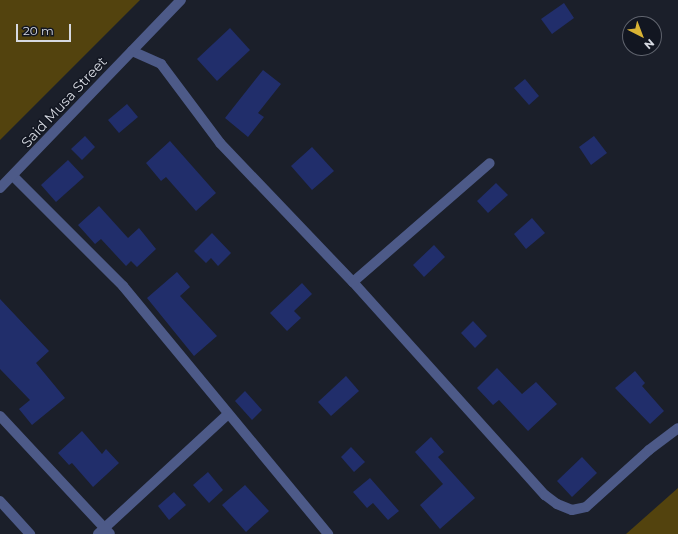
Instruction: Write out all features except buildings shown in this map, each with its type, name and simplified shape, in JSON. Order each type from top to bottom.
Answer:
[{"type":"street","name":"Said Musa Street","points":[[0,188],[180,0]]},
{"type":"street","points":[[132,51],[161,64],[220,143],[353,282],[545,495],[562,506],[572,510],[586,508],[649,450],[678,428]]},
{"type":"street","points":[[353,282],[490,163]]},
{"type":"street","points":[[13,176],[123,286],[328,534]]},
{"type":"street","points":[[0,416],[104,532],[228,414]]},
{"type":"street","points":[[0,501],[30,534]]},
{"type":"shaded area","points":[[0,0],[140,0],[0,140]]},
{"type":"shaded area","points":[[678,488],[678,534],[626,534]]}]
